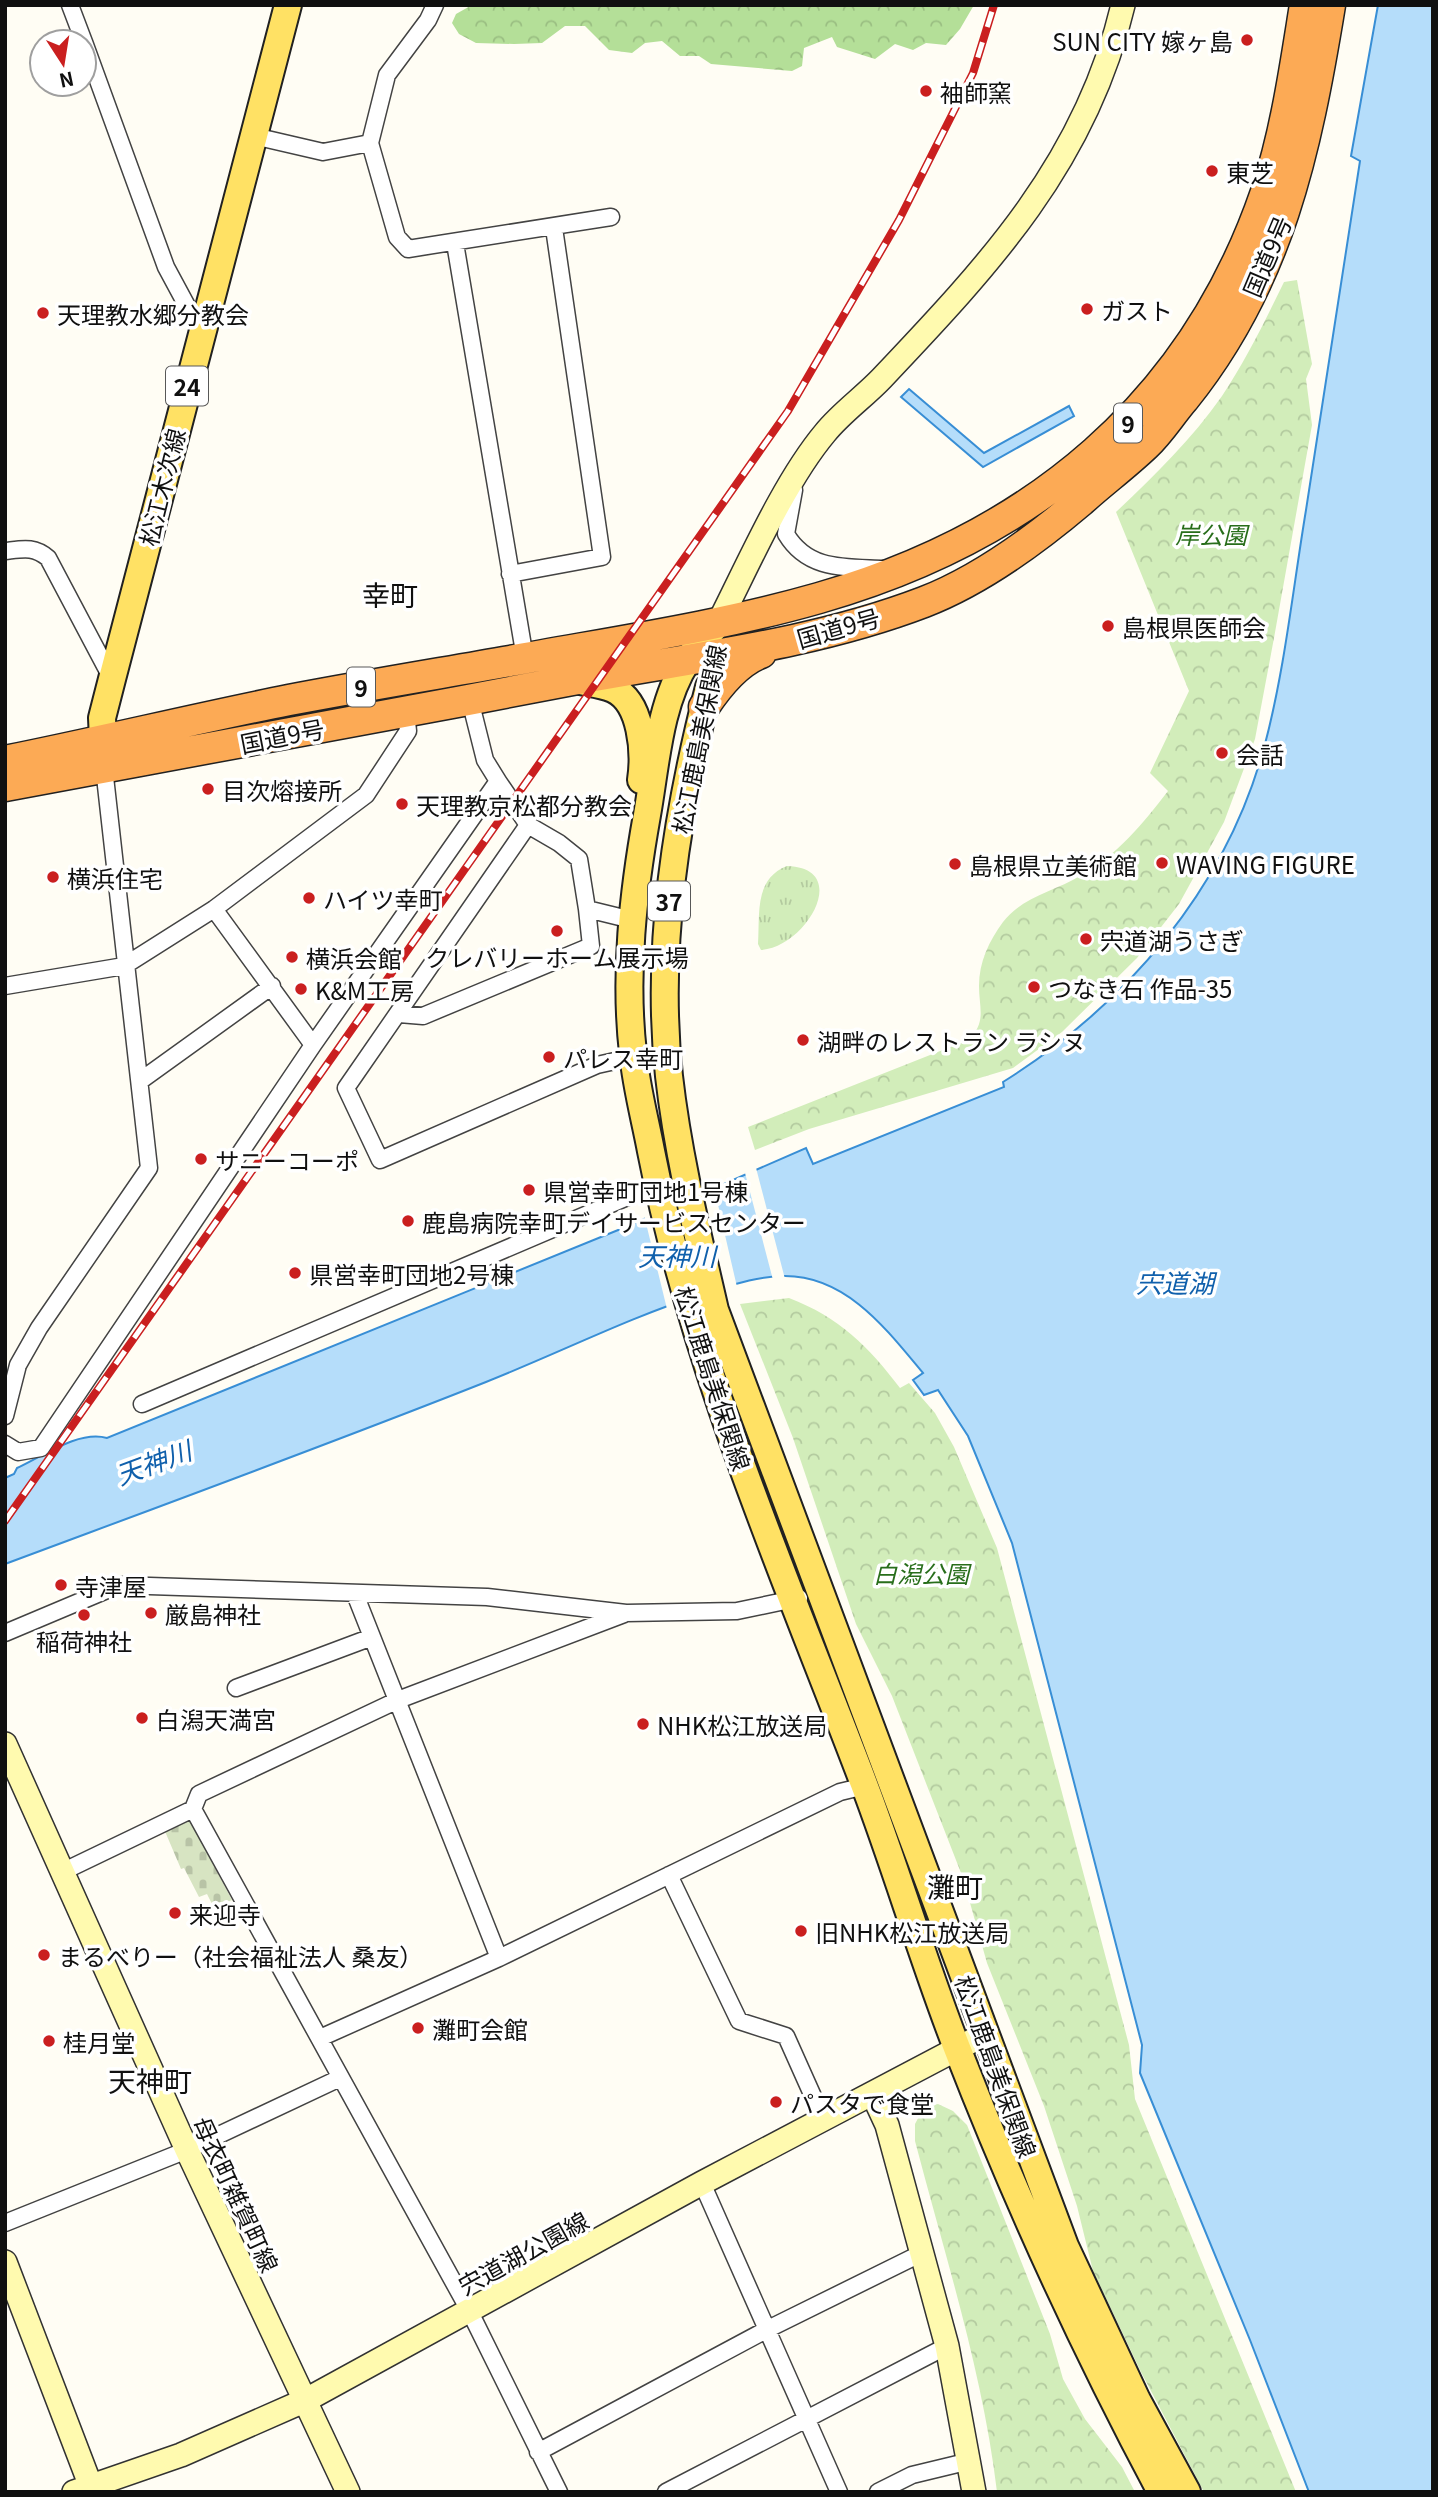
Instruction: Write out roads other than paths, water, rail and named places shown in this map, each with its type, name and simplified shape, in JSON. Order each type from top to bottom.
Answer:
[{"type":"highway","name":"国道9号","points":[[5,786],[290,700],[719,622],[819,598],[903,570],[971,539],[1034,501],[1128,423],[1190,348],[1230,278],[1266,190],[1289,100],[1306,5]]},
{"type":"highway","name":"国道9号","points":[[5,761],[103,755],[406,712],[716,657],[804,638],[927,601],[987,569],[1051,526],[1148,443],[1210,367],[1256,287],[1289,202],[1314,99],[1330,5]]},
{"type":"highway","points":[[704,707],[720,684],[752,657],[804,638]]},
{"type":"main road","name":"松江木次線","points":[[103,755],[102,718],[111,679],[288,5]]},
{"type":"main road","points":[[719,622],[801,467],[825,432],[866,396],[973,282],[1048,184],[1100,83],[1123,5]]},
{"type":"main road","name":"松江鹿島美保関線","points":[[719,622],[716,657],[670,887],[665,961],[669,1076],[703,1313],[791,1600],[865,1786],[957,2046],[1043,2254],[1113,2403],[1161,2492]]},
{"type":"main road","name":"松江鹿島美保関線","points":[[719,622],[686,662],[669,701],[632,920],[630,980],[633,1057],[660,1194],[703,1313],[820,1593],[1065,2246],[1137,2400],[1187,2492]]},
{"type":"main road","points":[[575,680],[615,690],[636,718],[642,777],[629,842],[632,920]]},
{"type":"main road","name":"母衣町雑賀町線","points":[[8,1758],[187,2150],[348,2492]]},
{"type":"main road","name":"宍道湖公園線","points":[[86,2490],[181,2455],[306,2400],[702,2183],[873,2095],[957,2046],[985,2034]]},
{"type":"main road","points":[[873,2095],[887,2125],[947,2346],[974,2492]]},
{"type":"main road","points":[[5,2262],[86,2490]]},
{"type":"street","points":[[70,5],[79,28]]},
{"type":"street","points":[[435,5],[428,20],[387,75],[370,143],[397,237],[403,246],[413,250],[611,217]]},
{"type":"street","points":[[98,80],[166,267],[201,332]]},
{"type":"street","points":[[254,136],[323,152],[370,143]]},
{"type":"street","points":[[510,573],[602,557],[554,228]]},
{"type":"street","points":[[455,243],[525,658]]},
{"type":"street","points":[[801,467],[789,510],[786,534],[793,547],[806,558],[826,566],[903,570]]},
{"type":"street","points":[[5,551],[38,550],[48,558],[111,679]]},
{"type":"street","points":[[399,1014],[423,1016],[592,946],[579,859],[559,843],[528,825],[498,781],[485,760],[470,699]]},
{"type":"street","points":[[5,986],[124,966],[214,909],[366,795],[408,731],[406,712]]},
{"type":"street","points":[[5,1416],[18,1365],[39,1328],[149,1168],[124,966],[103,755]]},
{"type":"street","points":[[5,1443],[19,1452],[41,1448],[313,1045],[498,781]]},
{"type":"street","points":[[528,825],[346,1088],[380,1160],[597,1065],[633,1057]]},
{"type":"street","points":[[214,909],[313,1045]]},
{"type":"street","points":[[587,909],[632,920]]},
{"type":"street","points":[[140,1081],[272,986]]},
{"type":"street","points":[[142,1404],[660,1194]]},
{"type":"street","points":[[5,1633],[119,1585],[487,1597],[626,1613],[737,1611],[820,1593]]},
{"type":"street","points":[[355,1594],[499,1958]]},
{"type":"street","points":[[62,1872],[193,1809],[199,1794],[398,1700],[626,1613]]},
{"type":"street","points":[[236,1688],[372,1637]]},
{"type":"street","points":[[320,2038],[499,1958],[840,1792],[865,1786]]},
{"type":"street","points":[[193,1809],[470,2312],[559,2492]]},
{"type":"street","points":[[669,1875],[739,2021],[786,2036],[824,2121]]},
{"type":"street","points":[[5,2223],[187,2150],[340,2078]]},
{"type":"street","points":[[702,2183],[839,2492]]},
{"type":"street","points":[[538,2452],[766,2330],[922,2253]]},
{"type":"street","points":[[666,2492],[947,2346]]},
{"type":"street","points":[[878,2492],[912,2475],[970,2461]]},
{"type":"water","name":"宍道湖","points":[[1378,5],[1433,5],[1433,2492],[1309,2492],[1250,2340],[1140,2073],[1142,2045],[1012,1543],[968,1436],[938,1390],[924,1395],[913,1380],[923,1373],[864,1308],[828,1285],[807,1278],[775,1276],[722,1288],[674,1303],[366,1429],[5,1564],[5,1478],[14,1474],[17,1468],[73,1441],[96,1436],[107,1438],[628,1226],[806,1148],[813,1164],[1004,1087],[1003,1082],[1090,1017],[1130,979],[1166,938],[1198,894],[1225,847],[1248,797],[1265,744],[1288,628],[1360,161],[1351,156]]},
{"type":"water","points":[[909,389],[984,453],[1069,406],[1074,416],[983,467],[901,397]]},
{"type":"railway","points":[[5,1521],[788,411],[899,220],[973,73],[994,5]]},
{"type":"place","name":"SUN CITY 嫁ヶ島","points":[[1247,40]]},
{"type":"place","name":"袖師窯","points":[[926,91]]},
{"type":"place","name":"東芝","points":[[1212,171]]},
{"type":"place","name":"ガスト","points":[[1087,309]]},
{"type":"place","name":"天理教水郷分教会","points":[[43,313]]},
{"type":"place","name":"島根県医師会","points":[[1108,626]]},
{"type":"place","name":"会話","points":[[1222,753]]},
{"type":"place","name":"目次熔接所","points":[[208,789]]},
{"type":"place","name":"天理教京松都分教会","points":[[402,804]]},
{"type":"place","name":"WAVING FIGURE","points":[[1162,863]]},
{"type":"place","name":"島根県立美術館","points":[[955,864]]},
{"type":"place","name":"横浜住宅","points":[[53,877]]},
{"type":"place","name":"ハイツ幸町","points":[[309,898]]},
{"type":"place","name":"クレバリーホーム展示場","points":[[557,931]]},
{"type":"place","name":"宍道湖うさぎ","points":[[1086,939]]},
{"type":"place","name":"横浜会館","points":[[292,957]]},
{"type":"place","name":"つなき石 作品-35","points":[[1034,987]]},
{"type":"place","name":"K&M工房","points":[[301,989]]},
{"type":"place","name":"湖畔のレストラン ラシヌ","points":[[803,1040]]},
{"type":"place","name":"パレス幸町","points":[[549,1057]]},
{"type":"place","name":"サニーコーポ","points":[[201,1159]]},
{"type":"place","name":"県営幸町団地1号棟","points":[[529,1190]]},
{"type":"place","name":"鹿島病院幸町デイサービスセンター","points":[[408,1221]]},
{"type":"place","name":"県営幸町団地2号棟","points":[[295,1273]]},
{"type":"place","name":"寺津屋","points":[[61,1585]]},
{"type":"place","name":"厳島神社","points":[[151,1613]]},
{"type":"place","name":"稲荷神社","points":[[84,1615]]},
{"type":"place","name":"白潟天満宮","points":[[142,1718]]},
{"type":"place","name":"NHK松江放送局","points":[[643,1724]]},
{"type":"place","name":"来迎寺","points":[[175,1913]]},
{"type":"place","name":"旧NHK松江放送局","points":[[801,1931]]},
{"type":"place","name":"まるべりー（社会福祉法人 桑友）","points":[[44,1955]]},
{"type":"place","name":"灘町会館","points":[[418,2028]]},
{"type":"place","name":"桂月堂","points":[[49,2041]]},
{"type":"place","name":"パスタで食堂","points":[[776,2102]]},
{"type":"district","name":"幸町","points":[[390,594]]},
{"type":"district","name":"灘町","points":[[955,1886]]},
{"type":"district","name":"天神町","points":[[150,2080]]},
{"type":"park label","name":"岸公園","points":[[1211,533]]},
{"type":"park label","name":"白潟公園","points":[[921,1572]]},
{"type":"water label","name":"天神川","points":[[677,1254]]},
{"type":"water label","name":"天神川","points":[[153,1461]]}]
